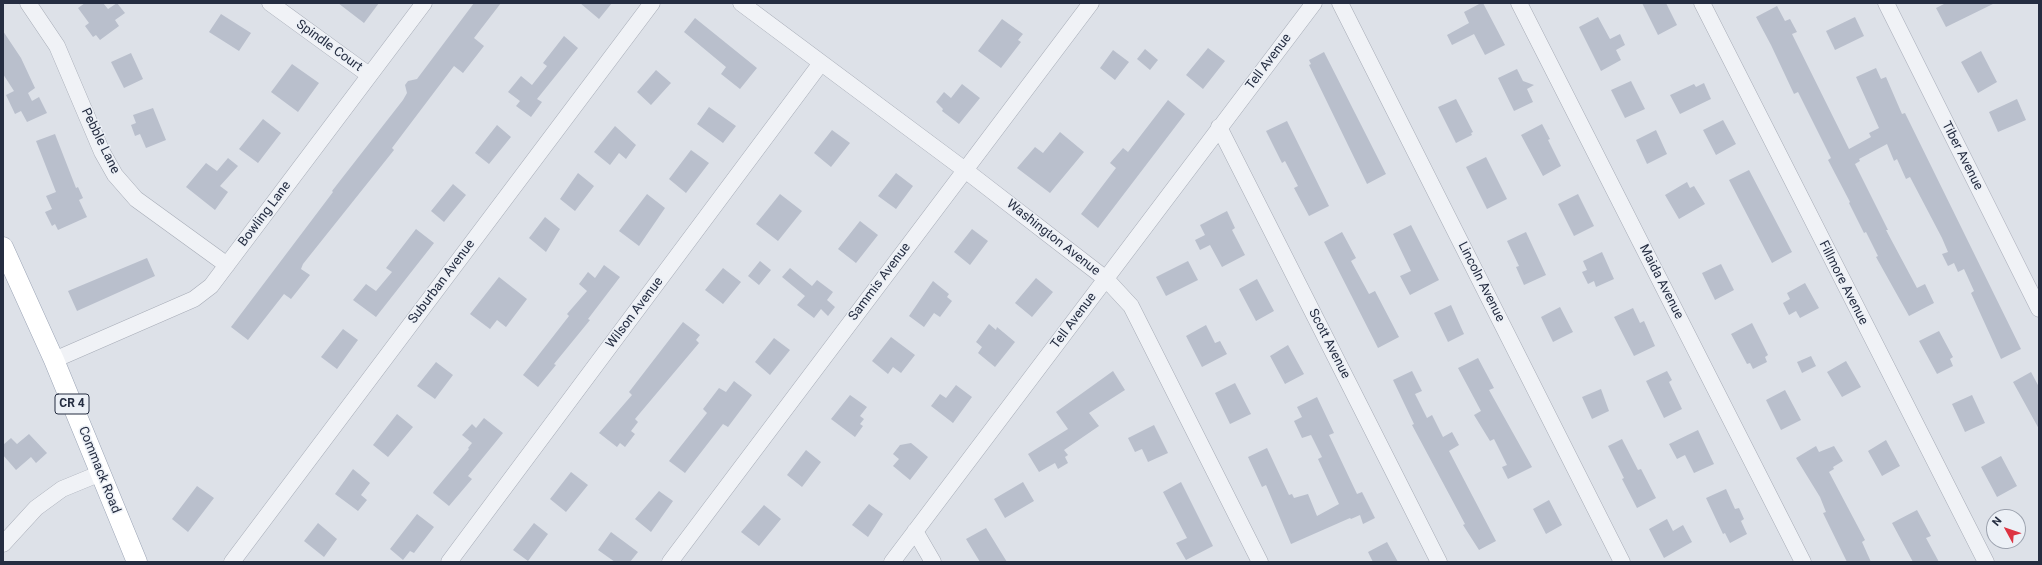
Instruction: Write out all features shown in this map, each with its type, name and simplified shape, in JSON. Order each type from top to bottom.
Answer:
[{"type":"main road","name":"Commack Road","points":[[3,247],[54,360],[137,562]]},
{"type":"street","name":"Pebble Lane","points":[[28,3],[57,46],[102,152],[116,176],[136,199],[227,265]]},
{"type":"street","name":"Spindle Court","points":[[270,3],[369,75]]},
{"type":"street","name":"Bowling Lane","points":[[54,360],[194,299],[211,286],[424,3]]},
{"type":"street","name":"Suburban Avenue","points":[[232,562],[652,3]]},
{"type":"street","name":"Washington Avenue","points":[[741,3],[965,170],[1106,279],[1130,306],[1260,562]]},
{"type":"street","name":"Sammis Avenue","points":[[670,562],[1091,3]]},
{"type":"street","name":"Tell Avenue","points":[[892,562],[1314,3]]},
{"type":"street","name":"Lincoln Avenue","points":[[1340,3],[1622,562]]},
{"type":"street","name":"Maida Avenue","points":[[1519,3],[1803,562]]},
{"type":"street","name":"Fillmore Avenue","points":[[1702,3],[1986,562]]},
{"type":"street","name":"Tiber Avenue","points":[[1886,3],[2039,309]]},
{"type":"street","name":"Wilson Avenue","points":[[449,562],[821,63]]},
{"type":"street","name":"Scott Avenue","points":[[1219,127],[1439,562]]},
{"type":"street","points":[[3,544],[36,508],[62,489],[101,473]]},
{"type":"street","points":[[914,531],[933,562]]},
{"type":"building","points":[[85,3],[103,3],[108,9],[117,3],[125,13],[115,20],[119,26],[100,40],[96,35],[93,37],[85,26],[89,23],[78,8]]},
{"type":"building","points":[[338,3],[379,3],[364,23]]},
{"type":"building","points":[[474,3],[501,3],[474,38],[484,46],[463,73],[454,66],[392,148],[394,150],[303,264],[301,269],[310,275],[291,299],[284,294],[248,340],[231,327],[333,192],[332,191],[403,100],[407,93],[405,85],[408,81],[417,79]]},
{"type":"building","points":[[580,3],[612,3],[599,19]]},
{"type":"building","points":[[1483,3],[1505,45],[1485,55],[1474,34],[1452,45],[1447,35],[1469,23],[1464,12]]},
{"type":"building","points":[[1642,3],[1666,3],[1677,25],[1658,35]]},
{"type":"building","points":[[1946,3],[1995,3],[1946,27],[1936,8]]},
{"type":"building","points":[[1777,6],[1785,21],[1790,19],[1797,32],[1792,34],[1849,149],[1871,137],[1869,133],[1879,128],[1856,77],[1876,68],[1881,79],[1886,77],[1902,114],[1905,113],[2021,349],[2001,359],[1971,293],[1974,291],[1964,269],[1958,272],[1954,263],[1948,266],[1942,254],[1948,252],[1942,238],[1910,177],[1906,179],[1897,159],[1894,161],[1887,144],[1859,159],[1860,161],[1855,164],[1888,230],[1886,230],[1917,288],[1925,284],[1934,303],[1909,316],[1876,257],[1878,256],[1866,232],[1864,233],[1849,203],[1850,202],[1828,160],[1831,158],[1798,92],[1794,94],[1756,17]]},
{"type":"building","points":[[221,14],[251,33],[239,51],[209,32]]},
{"type":"building","points":[[1598,17],[1610,39],[1620,34],[1625,45],[1616,50],[1621,60],[1601,71],[1579,27]]},
{"type":"building","points":[[1855,17],[1864,36],[1835,50],[1826,31]]},
{"type":"building","points":[[695,18],[757,68],[740,89],[721,74],[726,67],[684,32]]},
{"type":"building","points":[[1002,19],[1023,34],[1018,40],[1021,42],[1001,68],[978,51]]},
{"type":"building","points":[[3,31],[21,58],[35,88],[28,93],[32,101],[39,97],[47,113],[27,122],[21,111],[15,114],[6,95],[14,91],[3,74]]},
{"type":"building","points":[[564,36],[578,48],[537,99],[542,102],[531,117],[516,106],[520,101],[508,92],[521,76],[532,85],[547,66],[543,63]]},
{"type":"building","points":[[1208,48],[1225,61],[1203,89],[1186,75]]},
{"type":"building","points":[[1145,49],[1158,60],[1150,70],[1137,59]]},
{"type":"building","points":[[1113,50],[1129,62],[1115,80],[1100,68]]},
{"type":"building","points":[[1981,51],[1997,82],[1978,93],[1961,62]]},
{"type":"building","points":[[1324,52],[1386,174],[1367,184],[1309,65],[1311,64],[1309,60]]},
{"type":"building","points":[[131,53],[143,79],[124,88],[111,62]]},
{"type":"building","points":[[292,64],[319,83],[298,112],[271,92]]},
{"type":"building","points":[[1517,69],[1523,81],[1534,85],[1527,89],[1533,102],[1514,111],[1498,78]]},
{"type":"building","points":[[656,70],[671,83],[651,105],[637,92]]},
{"type":"building","points":[[1631,81],[1645,109],[1625,118],[1611,90]]},
{"type":"building","points":[[1704,83],[1711,99],[1680,114],[1670,95],[1694,84],[1696,87]]},
{"type":"building","points":[[962,84],[980,98],[959,124],[942,111],[943,109],[936,102],[944,92],[951,98]]},
{"type":"building","points":[[1456,99],[1473,132],[1471,133],[1472,135],[1456,143],[1438,107]]},
{"type":"building","points":[[2017,99],[2026,120],[1998,132],[1989,112]]},
{"type":"building","points":[[1168,100],[1185,114],[1098,228],[1081,214],[1116,168],[1110,163],[1123,148],[1128,152]]},
{"type":"building","points":[[709,107],[736,126],[723,143],[697,124]]},
{"type":"building","points":[[153,108],[166,140],[146,148],[140,134],[135,136],[131,125],[136,123],[133,115]]},
{"type":"building","points":[[263,119],[281,133],[258,163],[239,149]]},
{"type":"building","points":[[1723,120],[1736,144],[1716,155],[1703,130]]},
{"type":"building","points":[[1287,121],[1329,206],[1309,216],[1294,188],[1298,186],[1285,161],[1282,163],[1266,131]]},
{"type":"building","points":[[1542,124],[1561,166],[1543,176],[1521,135]]},
{"type":"building","points":[[497,125],[511,137],[489,164],[475,153]]},
{"type":"building","points":[[615,126],[636,145],[626,159],[619,153],[610,165],[594,152]]},
{"type":"building","points":[[832,130],[850,143],[831,167],[814,153]]},
{"type":"building","points":[[1656,130],[1667,154],[1647,164],[1636,140]]},
{"type":"building","points":[[1060,132],[1084,152],[1050,193],[1017,168],[1035,147],[1043,153]]},
{"type":"building","points":[[55,134],[76,188],[78,187],[83,198],[79,200],[87,217],[58,230],[55,224],[52,226],[45,212],[52,209],[46,196],[56,192],[36,141]]},
{"type":"building","points":[[691,150],[709,163],[686,193],[669,179]]},
{"type":"building","points":[[1486,157],[1507,199],[1487,209],[1466,167]]},
{"type":"building","points":[[228,158],[238,166],[220,186],[228,192],[215,210],[186,187],[206,163],[217,171]]},
{"type":"building","points":[[1749,170],[1792,252],[1772,263],[1729,180]]},
{"type":"building","points":[[578,173],[594,186],[575,211],[560,199]]},
{"type":"building","points":[[896,173],[913,186],[896,209],[878,196]]},
{"type":"building","points":[[1687,182],[1690,188],[1694,186],[1705,204],[1679,219],[1665,195]]},
{"type":"building","points":[[453,184],[466,195],[444,222],[431,211]]},
{"type":"building","points":[[647,194],[665,208],[639,246],[619,231]]},
{"type":"building","points":[[780,194],[802,211],[778,241],[756,224]]},
{"type":"building","points":[[1578,194],[1594,226],[1574,236],[1558,204]]},
{"type":"building","points":[[1227,211],[1235,228],[1232,230],[1245,255],[1222,267],[1210,245],[1200,250],[1195,240],[1205,235],[1200,225]]},
{"type":"building","points":[[545,217],[560,229],[546,252],[529,238]]},
{"type":"building","points":[[860,221],[878,235],[856,263],[838,249]]},
{"type":"building","points":[[1411,225],[1439,280],[1410,295],[1400,276],[1411,271],[1393,234]]},
{"type":"building","points":[[416,229],[434,243],[376,317],[353,300],[366,284],[376,291],[392,272],[386,268]]},
{"type":"building","points":[[972,229],[988,241],[970,265],[954,252]]},
{"type":"building","points":[[1342,232],[1356,258],[1351,261],[1369,294],[1375,291],[1399,337],[1378,348],[1324,242]]},
{"type":"building","points":[[1526,232],[1546,275],[1524,285],[1516,267],[1519,266],[1507,241]]},
{"type":"building","points":[[1602,252],[1614,279],[1596,287],[1594,281],[1588,284],[1582,272],[1587,270],[1583,261]]},
{"type":"building","points":[[147,258],[155,276],[77,311],[68,291]]},
{"type":"building","points":[[760,261],[771,270],[759,285],[748,276]]},
{"type":"building","points":[[1188,261],[1198,280],[1166,296],[1156,277]]},
{"type":"building","points":[[1721,264],[1734,290],[1715,300],[1702,273]]},
{"type":"building","points":[[604,265],[620,277],[588,319],[590,320],[554,364],[556,365],[538,387],[523,375],[569,316],[567,314],[587,291],[579,284],[588,272],[595,278]]},
{"type":"building","points":[[723,268],[741,282],[723,304],[705,290]]},
{"type":"building","points":[[790,268],[812,286],[817,280],[833,292],[827,300],[835,307],[828,316],[821,309],[814,318],[797,305],[805,296],[782,277]]},
{"type":"building","points":[[499,277],[527,299],[506,327],[497,320],[490,329],[470,314]]},
{"type":"building","points":[[1036,278],[1053,292],[1032,317],[1015,303]]},
{"type":"building","points":[[1257,279],[1274,311],[1256,321],[1239,289]]},
{"type":"building","points":[[933,281],[949,294],[947,297],[952,301],[940,317],[934,313],[924,327],[909,316]]},
{"type":"building","points":[[1805,283],[1819,308],[1800,318],[1796,311],[1789,315],[1783,303],[1790,299],[1787,293]]},
{"type":"building","points":[[1451,305],[1464,334],[1448,342],[1434,313]]},
{"type":"building","points":[[1560,307],[1573,332],[1553,342],[1541,317]]},
{"type":"building","points":[[1633,308],[1640,323],[1644,321],[1655,346],[1634,356],[1614,317]]},
{"type":"building","points":[[683,322],[700,335],[696,340],[699,343],[635,419],[638,422],[631,431],[635,434],[625,447],[620,443],[617,447],[599,433],[632,395],[629,392]]},
{"type":"building","points":[[1752,323],[1768,355],[1765,357],[1767,362],[1753,369],[1750,363],[1747,364],[1731,334]]},
{"type":"building","points":[[989,324],[996,330],[997,327],[1015,342],[995,367],[978,353],[982,347],[976,342]]},
{"type":"building","points":[[1206,325],[1215,343],[1220,341],[1227,354],[1202,367],[1186,336]]},
{"type":"building","points":[[343,329],[358,340],[337,369],[321,357]]},
{"type":"building","points":[[1939,331],[1953,357],[1950,359],[1953,366],[1937,374],[1919,341]]},
{"type":"building","points":[[891,337],[915,355],[901,373],[893,367],[888,374],[872,361]]},
{"type":"building","points":[[774,338],[790,350],[770,375],[755,362]]},
{"type":"building","points":[[1288,345],[1304,374],[1285,384],[1270,356]]},
{"type":"building","points":[[1811,356],[1816,366],[1802,373],[1797,362]]},
{"type":"building","points":[[1478,358],[1494,388],[1489,390],[1532,467],[1508,479],[1502,467],[1507,465],[1494,439],[1490,441],[1474,415],[1481,411],[1458,368]]},
{"type":"building","points":[[1846,361],[1861,387],[1842,397],[1827,372]]},
{"type":"building","points":[[436,362],[453,375],[435,399],[417,386]]},
{"type":"building","points":[[1113,371],[1125,390],[1089,413],[1099,426],[1064,450],[1068,455],[1065,457],[1068,463],[1058,469],[1055,463],[1039,472],[1028,454],[1068,429],[1056,412]]},
{"type":"building","points":[[1412,371],[1422,391],[1415,394],[1427,418],[1432,415],[1443,437],[1452,432],[1459,445],[1449,451],[1496,541],[1479,550],[1463,525],[1465,524],[1412,425],[1414,424],[1393,380]]},
{"type":"building","points":[[1667,371],[1672,380],[1669,382],[1682,409],[1664,418],[1646,381]]},
{"type":"building","points":[[2031,372],[2039,387],[2039,429],[2013,382]]},
{"type":"building","points":[[734,381],[752,395],[728,427],[723,424],[685,473],[669,461],[707,413],[703,409],[719,388],[726,392]]},
{"type":"building","points":[[1235,383],[1251,414],[1230,424],[1215,393]]},
{"type":"building","points":[[956,385],[972,397],[953,423],[931,406],[940,394],[946,398]]},
{"type":"building","points":[[1601,389],[1609,411],[1592,419],[1582,397]]},
{"type":"building","points":[[1785,390],[1801,420],[1781,430],[1766,400]]},
{"type":"building","points":[[850,395],[867,407],[860,416],[864,419],[860,424],[863,426],[855,437],[831,419]]},
{"type":"building","points":[[1972,395],[1985,423],[1965,432],[1952,404]]},
{"type":"building","points":[[1317,397],[1334,433],[1329,435],[1357,494],[1362,492],[1375,518],[1363,524],[1360,515],[1351,519],[1350,518],[1291,544],[1266,485],[1262,487],[1248,457],[1267,448],[1289,495],[1292,494],[1294,498],[1308,494],[1317,516],[1339,504],[1318,459],[1322,457],[1311,435],[1302,438],[1294,421],[1302,417],[1297,407]]},
{"type":"building","points":[[397,414],[413,427],[388,457],[373,445]]},
{"type":"building","points":[[484,418],[503,433],[468,476],[472,479],[449,506],[433,493],[469,449],[468,448],[472,443],[462,435],[472,424],[476,428]]},
{"type":"building","points":[[1154,425],[1168,453],[1148,462],[1142,449],[1135,452],[1128,438]]},
{"type":"building","points":[[1698,430],[1714,464],[1694,473],[1685,455],[1677,459],[1669,444]]},
{"type":"building","points":[[29,434],[47,453],[36,463],[31,457],[16,470],[3,455],[3,445],[11,438],[17,444]]},
{"type":"building","points":[[1622,439],[1638,470],[1641,469],[1656,498],[1637,508],[1622,479],[1624,478],[1608,446]]},
{"type":"building","points":[[1886,440],[1900,466],[1882,476],[1868,451]]},
{"type":"building","points":[[911,443],[928,457],[910,480],[893,466],[899,459],[893,454],[900,445]]},
{"type":"building","points":[[1816,446],[1819,452],[1834,446],[1843,461],[1833,467],[1834,469],[1829,472],[1865,540],[1862,542],[1871,562],[1847,562],[1823,513],[1826,512],[1820,497],[1796,458]]},
{"type":"building","points":[[806,450],[821,462],[802,487],[787,475]]},
{"type":"building","points":[[2001,456],[2017,486],[1997,497],[1981,467]]},
{"type":"building","points":[[353,469],[370,483],[361,495],[367,500],[358,511],[335,494]]},
{"type":"building","points":[[571,472],[588,485],[566,512],[550,499]]},
{"type":"building","points":[[1023,482],[1034,501],[1005,518],[994,499]]},
{"type":"building","points":[[1181,482],[1213,546],[1186,560],[1176,543],[1187,538],[1163,492]]},
{"type":"building","points":[[197,486],[214,498],[188,532],[172,519]]},
{"type":"building","points":[[1726,489],[1735,509],[1739,508],[1744,519],[1741,521],[1747,534],[1730,543],[1725,533],[1723,534],[1706,498]]},
{"type":"building","points":[[659,491],[673,501],[651,532],[635,519]]},
{"type":"building","points":[[1549,500],[1562,525],[1546,534],[1533,509]]},
{"type":"building","points":[[869,504],[883,514],[868,537],[852,525]]},
{"type":"building","points":[[764,505],[781,519],[759,546],[741,532]]},
{"type":"building","points":[[1917,510],[1931,536],[1926,538],[1939,562],[1913,562],[1892,523]]},
{"type":"building","points":[[417,514],[434,527],[414,553],[410,551],[403,560],[390,549]]},
{"type":"building","points":[[1667,519],[1673,531],[1683,525],[1692,542],[1664,558],[1649,529]]},
{"type":"building","points":[[318,523],[337,539],[324,557],[304,541]]},
{"type":"building","points":[[534,523],[548,534],[528,561],[513,550]]},
{"type":"building","points":[[986,528],[1007,562],[980,562],[966,539]]},
{"type":"building","points":[[611,532],[638,552],[630,562],[615,562],[598,550]]},
{"type":"building","points":[[1387,542],[1398,562],[1373,562],[1368,552]]}]
